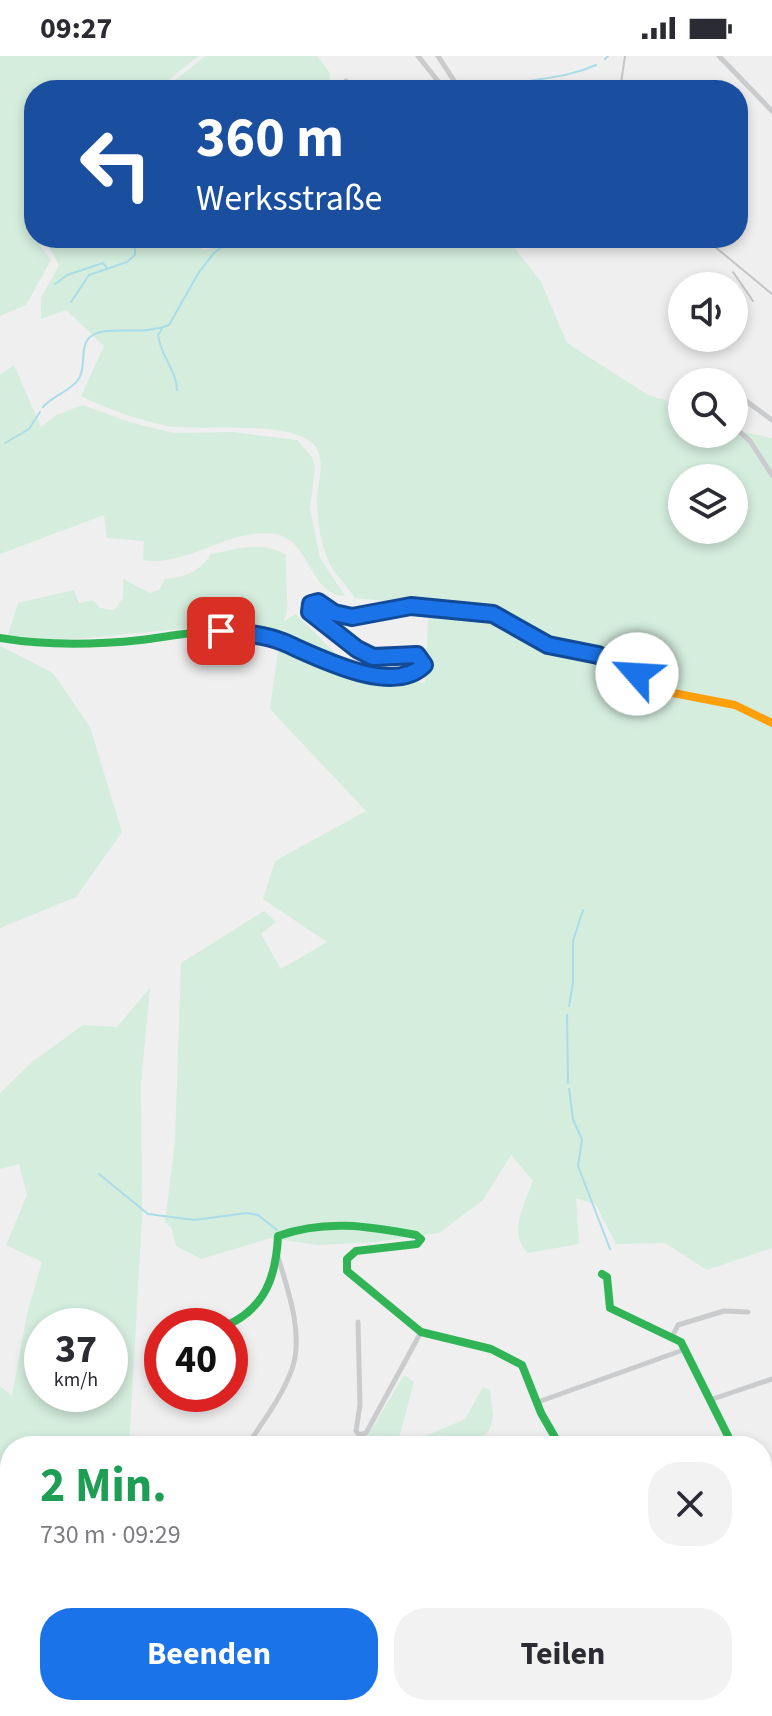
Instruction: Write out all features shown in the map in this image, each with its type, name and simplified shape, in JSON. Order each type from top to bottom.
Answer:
[{"type":"street","points":[[418,56],[437,80]]},
{"type":"street","points":[[438,56],[454,80]]},
{"type":"street","points":[[719,56],[742,80]]},
{"type":"street","points":[[748,86],[772,111]]},
{"type":"street","points":[[748,402],[772,420]]},
{"type":"street","points":[[748,439],[772,475]]},
{"type":"street","points":[[0,638],[55,645],[200,632],[242,633],[283,642],[344,669],[395,676],[417,672],[424,665],[417,655],[373,657],[357,649],[310,612],[311,604],[318,602],[334,613],[352,617],[427,606],[493,614],[548,645],[598,655],[667,692],[715,703],[739,704],[772,723]]},
{"type":"street","points":[[248,1318],[261,1302],[272,1279],[278,1255],[278,1236],[303,1225],[340,1224],[420,1237],[417,1244],[356,1251],[347,1259],[346,1267],[421,1332],[491,1349],[512,1358],[528,1374],[537,1402],[555,1436]]},
{"type":"street","points":[[253,1436],[292,1368],[296,1348],[291,1303],[278,1255]]},
{"type":"street","points":[[602,1274],[607,1277],[610,1308],[673,1335],[686,1349],[728,1436]]},
{"type":"street","points":[[673,1335],[678,1325],[713,1314],[748,1312]]},
{"type":"street","points":[[358,1322],[360,1405],[356,1431],[359,1435],[366,1433],[421,1332]]},
{"type":"street","points":[[537,1402],[686,1349]]},
{"type":"street","points":[[709,1401],[772,1379]]},
{"type":"green space","points":[[0,56],[199,56],[168,80],[24,80],[24,248],[42,248],[51,260],[26,305],[0,316]]},
{"type":"green space","points":[[205,56],[317,56],[330,73],[329,80],[175,80]]},
{"type":"green space","points":[[50,248],[515,248],[541,282],[567,343],[648,395],[668,401],[668,448],[748,448],[748,433],[772,438],[772,1248],[707,1270],[665,1243],[616,1244],[596,1205],[576,1198],[579,1244],[528,1253],[522,1245],[518,1227],[533,1181],[511,1155],[483,1200],[439,1233],[375,1242],[317,1245],[271,1238],[201,1259],[176,1246],[171,1227],[165,1222],[175,1141],[181,963],[264,911],[276,922],[261,934],[281,969],[327,942],[263,899],[275,861],[366,811],[270,709],[280,637],[277,635],[237,627],[201,627],[56,641],[8,635],[18,603],[74,590],[79,603],[93,600],[100,608],[114,610],[123,598],[123,579],[150,593],[159,590],[165,579],[186,575],[197,569],[211,554],[250,547],[268,548],[286,555],[287,607],[284,621],[296,614],[356,674],[425,683],[429,605],[355,598],[336,574],[324,550],[318,522],[320,455],[306,439],[270,429],[168,426],[102,406],[81,396],[104,346],[66,310],[41,319],[41,298],[59,265]]},
{"type":"green space","points":[[14,365],[41,427],[56,415],[83,405],[129,422],[174,433],[233,432],[297,440],[312,457],[315,468],[310,508],[320,558],[345,596],[333,594],[324,587],[296,546],[287,538],[275,534],[241,536],[176,558],[143,560],[144,541],[107,538],[104,515],[0,554],[0,375]]},
{"type":"green space","points":[[0,646],[53,673],[90,727],[122,832],[76,897],[0,928]]},
{"type":"green space","points":[[150,988],[141,1083],[142,1218],[130,1436],[0,1436],[0,1386],[12,1396],[24,1330],[24,1412],[128,1412],[128,1308],[29,1308],[42,1262],[6,1245],[27,1195],[19,1164],[0,1169],[0,1093],[32,1062],[83,1025],[117,1027]]},
{"type":"green space","points":[[404,1375],[414,1382],[400,1436],[368,1436]]},
{"type":"green space","points":[[483,1387],[490,1390],[493,1416],[488,1432],[483,1436],[426,1436],[465,1419]]},
{"type":"waterway","points":[[605,59],[608,56]]},
{"type":"waterway","points":[[536,80],[570,74],[596,65]]},
{"type":"waterway","points":[[71,302],[89,275],[127,262],[135,255],[135,248]]},
{"type":"waterway","points":[[43,407],[78,380],[89,338],[106,331],[138,331],[169,325],[199,272],[221,248]]},
{"type":"waterway","points":[[55,284],[67,275],[103,263],[107,268]]},
{"type":"waterway","points":[[162,329],[158,335],[159,342],[177,390]]},
{"type":"waterway","points":[[5,443],[29,429],[40,412]]},
{"type":"waterway","points":[[569,1006],[573,983],[573,941],[583,910]]},
{"type":"waterway","points":[[567,1015],[568,1083]]},
{"type":"waterway","points":[[569,1089],[573,1119],[582,1140],[578,1166],[610,1249]]},
{"type":"waterway","points":[[99,1174],[148,1214],[194,1220],[247,1213],[258,1215],[277,1230]]},
{"type":"railway","points":[[621,80],[625,56]]},
{"type":"railway","points":[[716,248],[772,294]]},
{"type":"railway","points":[[748,294],[753,301]]},
{"type":"traffic: fast","points":[[0,638],[88,644],[233,631],[283,641],[363,674],[404,674],[424,665],[417,655],[373,657],[350,644]]},
{"type":"traffic: fast","points":[[248,1312],[259,1301],[271,1278],[278,1236],[330,1226],[364,1227],[416,1235],[421,1239],[417,1244],[356,1251],[347,1259],[347,1271],[421,1332],[491,1349],[522,1365],[541,1413],[554,1436]]},
{"type":"traffic: fast","points":[[602,1274],[607,1277],[610,1308],[681,1342],[728,1436]]},
{"type":"traffic: slow","points":[[350,644],[310,612],[311,604],[318,602],[332,610],[354,615],[420,606],[491,614],[556,647],[607,659],[668,692],[735,705],[772,723]]},
{"type":"route","points":[[221,631],[262,635],[344,669],[395,676],[417,672],[424,665],[417,655],[373,657],[357,649],[310,612],[311,604],[318,602],[334,613],[352,617],[396,608],[427,606],[493,614],[548,645],[598,655],[637,674]]}]
